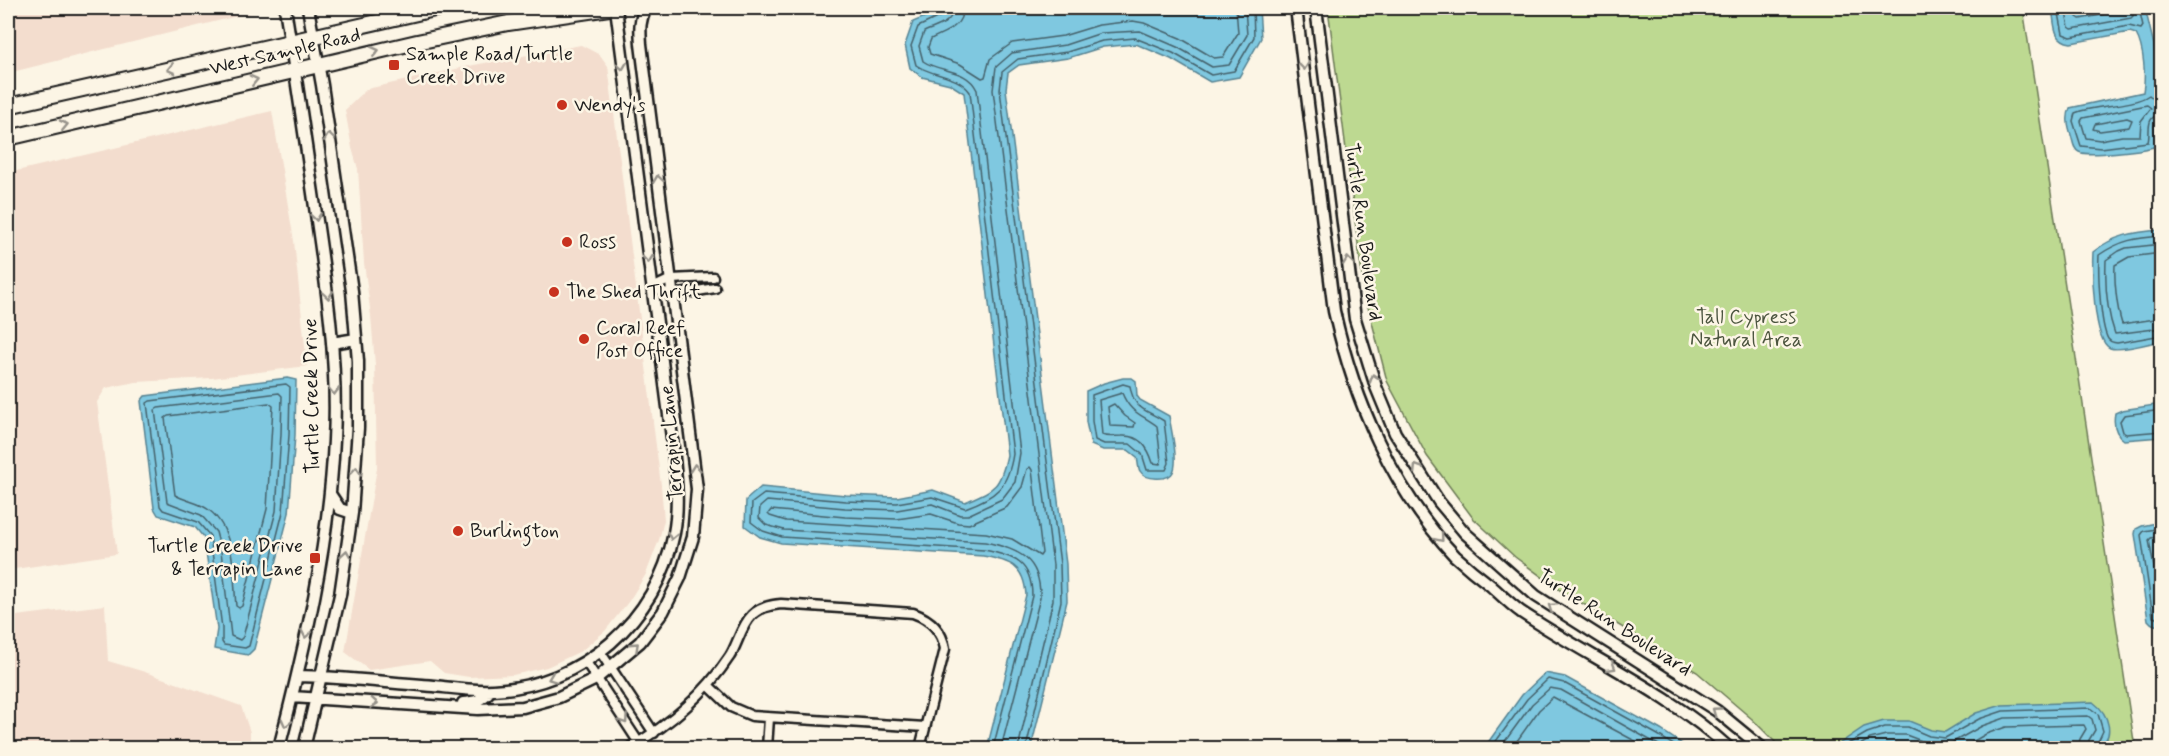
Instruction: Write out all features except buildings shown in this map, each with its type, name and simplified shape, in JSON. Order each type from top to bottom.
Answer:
[{"type":"main road","name":"West Sample Road","points":[[8,106],[439,8]]},
{"type":"main road","name":"West Sample Road","points":[[8,138],[318,64],[473,30],[609,8]]},
{"type":"street","name":"Turtle Creek Drive","points":[[279,748],[298,676],[315,591],[330,494],[334,418],[332,343],[325,273],[285,8]]},
{"type":"street","points":[[304,748],[340,595],[352,513],[358,428],[356,339],[349,270],[308,8]]},
{"type":"street","name":"Terrapin Lane","points":[[298,676],[490,691],[519,688],[541,682],[601,653],[649,600],[663,572],[674,533],[677,491],[615,8]]},
{"type":"street","name":"Terrapin Lane","points":[[292,697],[478,709],[523,707],[559,697],[611,668],[640,642],[663,612],[680,578],[693,537],[697,489],[639,26],[646,8]]},
{"type":"street","name":"Turtle Run Boulevard","points":[[1296,8],[1334,311],[1340,339],[1375,436],[1410,500],[1456,557],[1519,610],[1673,705],[1729,748]]},
{"type":"street","name":"Turtle Run Boulevard","points":[[1316,8],[1355,319],[1376,387],[1395,433],[1439,502],[1452,518],[1465,533],[1536,596],[1717,711],[1762,748]]},
{"type":"street","points":[[652,288],[671,279],[713,277]]},
{"type":"street","points":[[652,288],[674,295],[715,288]]},
{"type":"street","points":[[332,343],[356,339]]},
{"type":"street","points":[[330,494],[340,509],[352,513]]},
{"type":"street","points":[[629,748],[654,733],[683,710],[708,685],[730,655],[751,616],[770,605],[913,613],[923,616],[938,631],[945,649],[920,748]]},
{"type":"street","points":[[601,653],[654,733]]},
{"type":"street","points":[[586,662],[639,743]]},
{"type":"street","points":[[708,685],[731,707],[752,716],[925,727]]},
{"type":"street","points":[[433,706],[477,702],[490,691]]},
{"type":"street","points":[[767,748],[769,718]]},
{"type":"shaded area","points":[[8,8],[270,8],[8,73]]},
{"type":"shaded area","points":[[581,45],[600,55],[608,66],[661,485],[664,520],[659,540],[646,574],[629,601],[605,631],[581,651],[547,667],[513,675],[469,677],[444,673],[430,661],[369,670],[345,652],[377,468],[375,365],[364,263],[358,169],[345,110],[367,89],[474,65]]},
{"type":"shaded area","points":[[272,111],[294,241],[307,366],[212,378],[136,382],[106,388],[97,402],[117,554],[8,570],[8,173]]},
{"type":"shaded area","points":[[105,605],[108,661],[241,706],[250,732],[250,748],[8,748],[8,617]]},
{"type":"green space","name":"Tall Cypress Natural Area","points":[[1328,8],[2023,8],[2135,748],[1781,748],[1752,719],[1697,672],[1560,590],[1515,557],[1473,518],[1427,456],[1387,381],[1364,291]]},
{"type":"water","points":[[946,8],[1259,8],[1261,38],[1239,77],[1210,82],[1171,59],[1136,44],[1103,47],[1068,58],[1019,65],[1008,73],[1006,89],[1066,564],[1067,601],[1031,748],[987,748],[1026,595],[1022,577],[1014,566],[983,556],[781,543],[760,537],[745,526],[746,500],[761,487],[897,497],[933,490],[965,502],[990,490],[1002,474],[1007,455],[964,93],[950,84],[922,77],[910,68],[905,45],[913,22]]},
{"type":"water","points":[[2052,8],[2145,8],[2154,45],[2161,108],[2160,119],[2154,126],[2156,143],[2154,147],[2093,154],[2079,152],[2076,149],[2068,122],[2070,108],[2143,92],[2143,54],[2136,34],[2130,32],[2071,43],[2060,39],[2057,35]]},
{"type":"water","points":[[2161,230],[2161,341],[2128,348],[2110,348],[2104,343],[2097,319],[2093,288],[2093,252],[2125,235]]},
{"type":"water","points":[[287,378],[296,380],[295,435],[289,513],[254,649],[248,655],[214,649],[217,629],[204,538],[195,527],[158,515],[154,508],[141,401],[145,396]]},
{"type":"water","points":[[1123,378],[1132,378],[1136,381],[1137,396],[1140,400],[1169,416],[1175,467],[1171,475],[1167,477],[1152,478],[1143,474],[1139,470],[1137,457],[1128,450],[1103,450],[1091,445],[1086,422],[1086,391]]},
{"type":"water","points":[[2161,404],[2161,437],[2124,440],[2119,435],[2115,425],[2115,413]]},
{"type":"water","points":[[2161,522],[2162,625],[2157,625],[2148,620],[2135,534],[2136,529],[2142,526]]},
{"type":"water","points":[[1545,673],[1565,677],[1661,730],[1688,748],[1484,748],[1522,695]]},
{"type":"water","points":[[2093,702],[2107,719],[2108,726],[2107,738],[2096,748],[1833,748],[1864,727],[1884,721],[1909,721],[1931,730],[1945,732],[1976,713],[2002,705]]},
{"type":"place","name":"Sample Road/Turtle Creek Drive","points":[[394,65]]},
{"type":"place","name":"Wendy's","points":[[562,105]]},
{"type":"place","name":"Ross","points":[[567,242]]},
{"type":"place","name":"The Shed Thrift","points":[[554,292]]},
{"type":"place","name":"Coral Reef Post Office","points":[[584,339]]},
{"type":"place","name":"Burlington","points":[[458,531]]},
{"type":"place","name":"Turtle Creek Drive & Terrapin Lane","points":[[315,558]]}]
